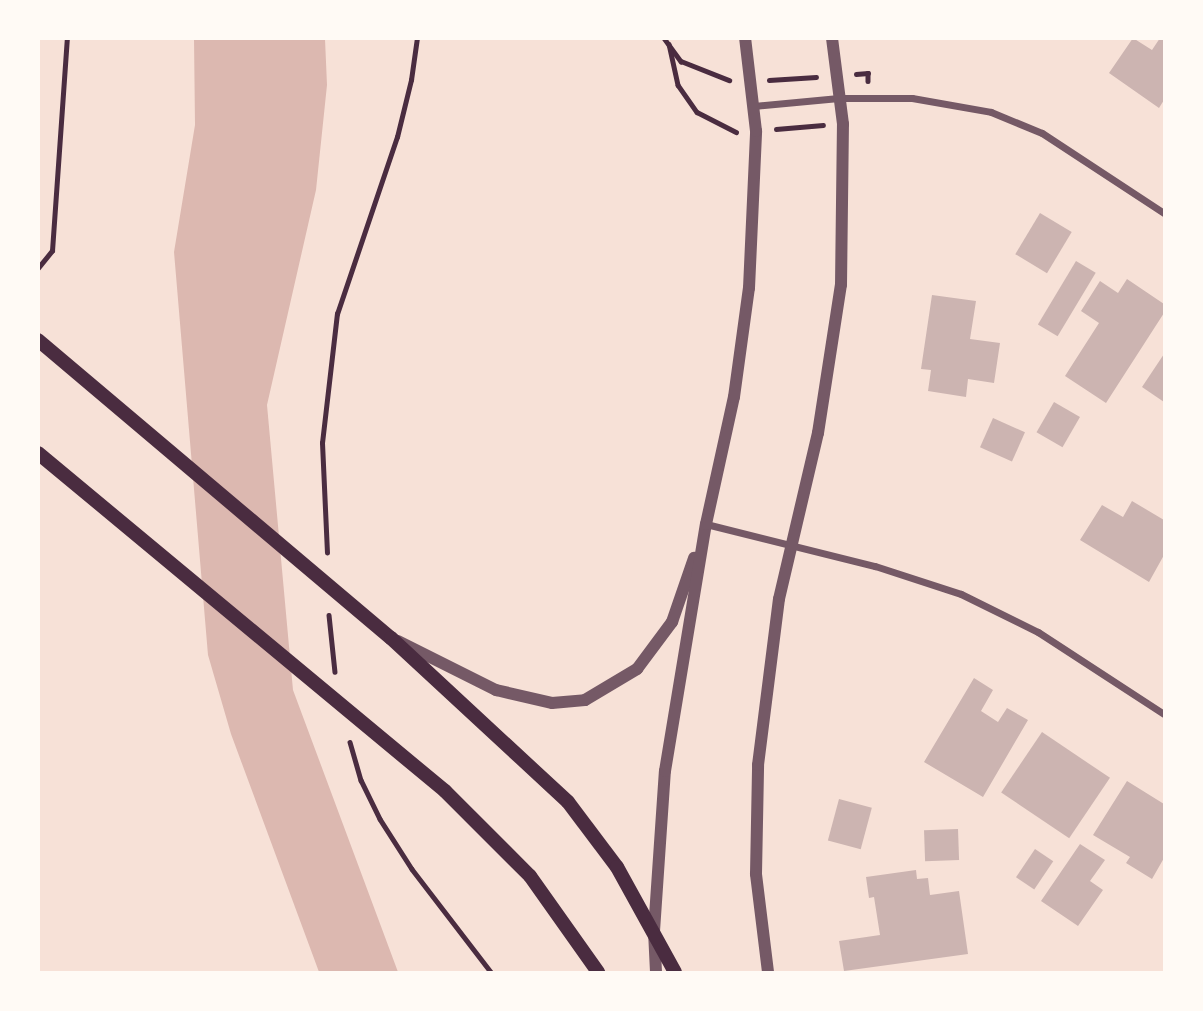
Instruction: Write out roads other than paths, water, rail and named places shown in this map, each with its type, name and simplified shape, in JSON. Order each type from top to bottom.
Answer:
[{"type":"main road","points":[[38,340],[391,638],[568,802],[617,867],[675,972]]},
{"type":"main road","points":[[38,453],[445,791],[530,876],[598,972]]},
{"type":"street","points":[[656,972],[654,931],[665,771],[706,524],[734,397],[749,288],[756,131],[745,38]]},
{"type":"street","points":[[768,972],[756,874],[758,765],[779,599],[818,433],[841,285],[843,124],[832,38]]},
{"type":"street","points":[[754,106],[839,98],[912,98],[991,112],[1042,133],[1164,213]]},
{"type":"street","points":[[706,524],[876,566],[961,594],[1038,632],[1164,715]]},
{"type":"street","points":[[391,638],[496,690],[536,701],[585,700],[637,670],[672,622],[706,524]]}]
